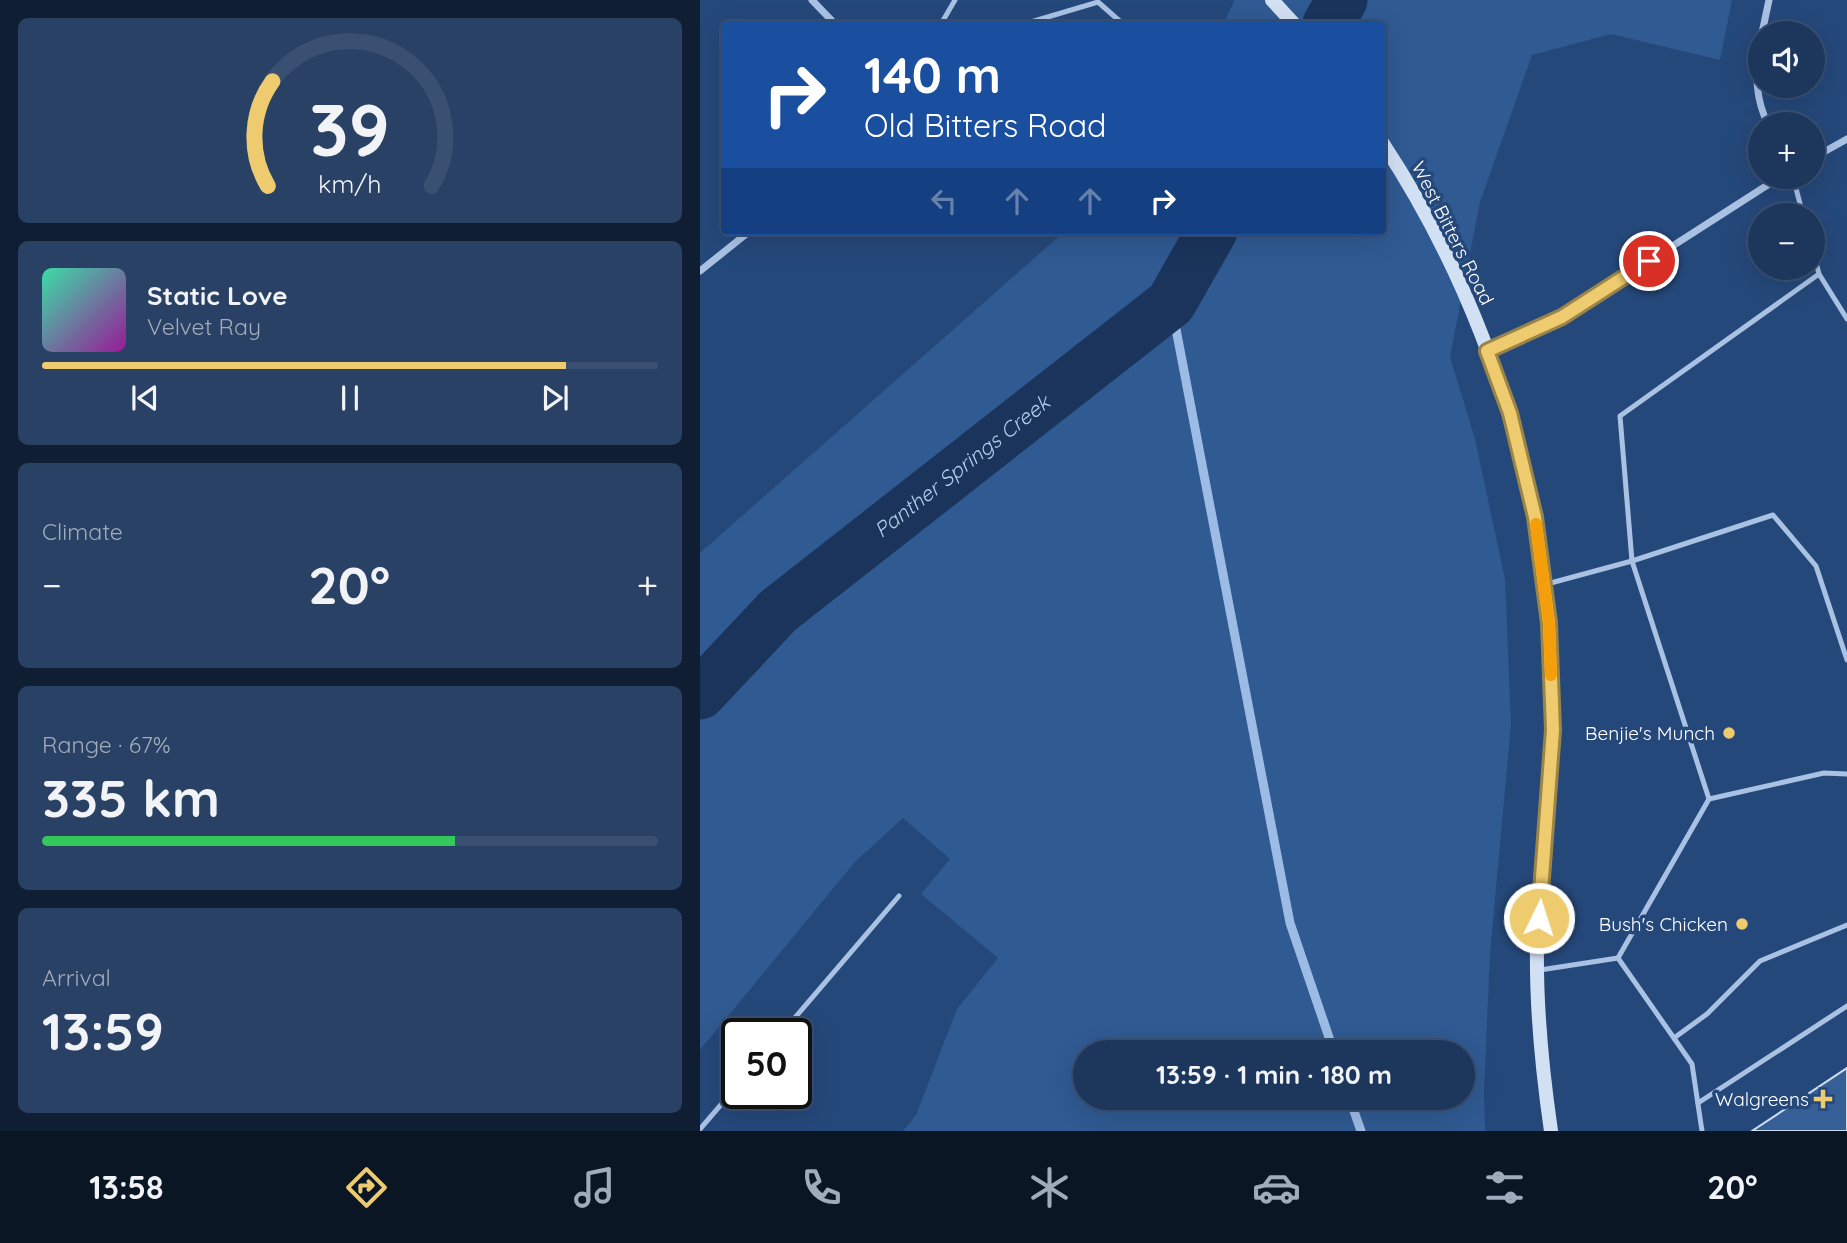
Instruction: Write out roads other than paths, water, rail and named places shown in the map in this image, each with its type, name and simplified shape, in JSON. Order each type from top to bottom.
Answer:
[{"type":"main road","points":[[1272,0],[1291,21]]},
{"type":"main road","name":"West Bitters Road","points":[[1386,148],[1409,182],[1458,277],[1510,413],[1535,517],[1549,623],[1553,730],[1537,944],[1540,1052],[1551,1131]]},
{"type":"street","points":[[812,0],[832,21]]},
{"type":"street","points":[[1765,21],[1769,0]]},
{"type":"street","points":[[1825,151],[1847,139]]},
{"type":"street","points":[[1487,351],[1562,317],[1761,189]]},
{"type":"street","points":[[700,271],[745,235]]},
{"type":"lane","points":[[943,21],[955,0]]},
{"type":"lane","points":[[1034,21],[1098,2],[1120,21]]},
{"type":"lane","points":[[1710,799],[1632,561],[1620,416],[1811,280]]},
{"type":"lane","points":[[1823,280],[1847,319]]},
{"type":"lane","points":[[1544,584],[1632,561],[1773,515],[1816,566],[1847,660]]},
{"type":"lane","points":[[1618,958],[1710,799],[1824,773],[1847,774]]},
{"type":"lane","points":[[795,1018],[900,896]]},
{"type":"lane","points":[[1674,1038],[1707,1014],[1760,961],[1847,925]]},
{"type":"lane","points":[[1538,971],[1618,958]]},
{"type":"lane","points":[[1618,958],[1692,1064],[1702,1131]]},
{"type":"lane","points":[[1698,1103],[1847,1006]]},
{"type":"lane","points":[[700,1129],[721,1105]]},
{"type":"waterway","name":"Panther Springs Creek","points":[[1330,21],[1342,0]]},
{"type":"waterway","name":"Panther Springs Creek","points":[[700,694],[778,611],[1171,303],[1210,235]]},
{"type":"waterway","points":[[1171,303],[1290,923],[1330,1040]]},
{"type":"waterway","points":[[1354,1110],[1361,1131]]},
{"type":"place","name":"Benjie's Munch","points":[[1729,733]]},
{"type":"place","name":"Bush's Chicken","points":[[1742,924]]},
{"type":"place","name":"Walgreens","points":[[1823,1099]]}]
